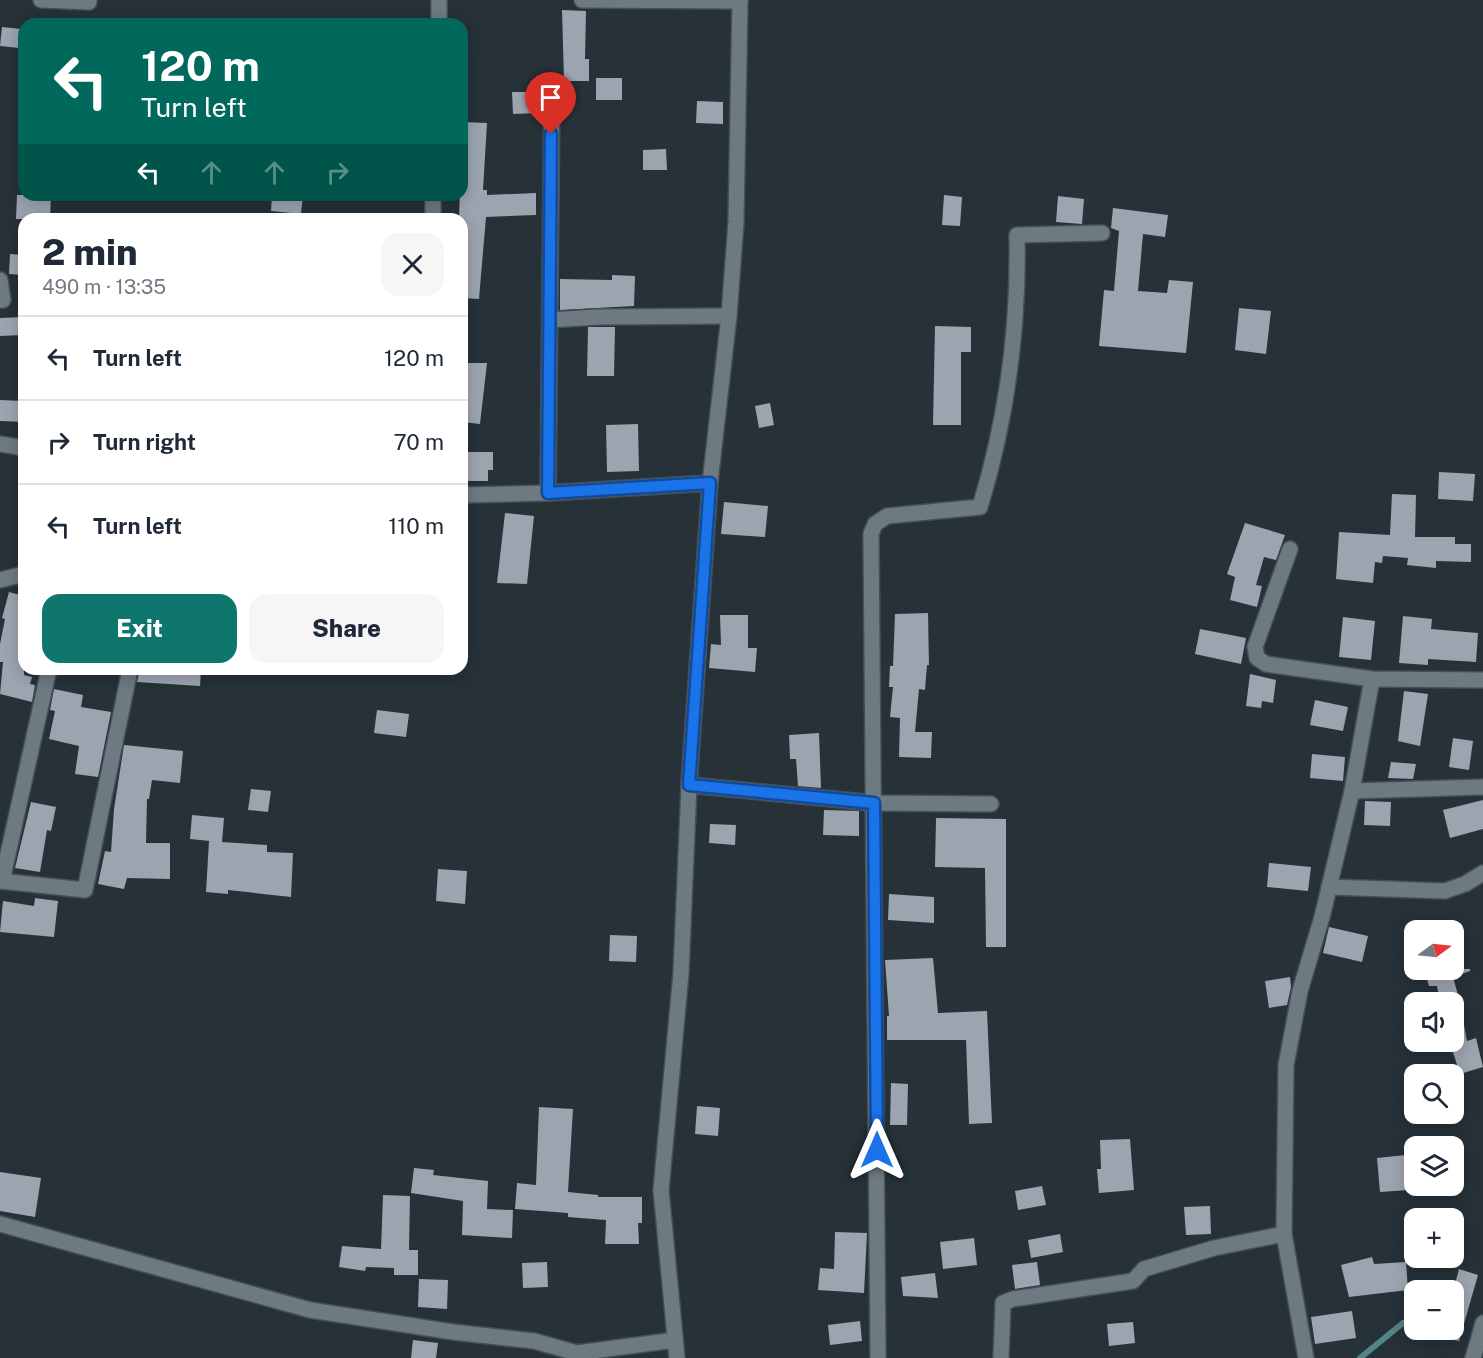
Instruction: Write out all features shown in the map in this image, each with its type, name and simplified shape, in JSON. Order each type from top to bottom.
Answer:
[{"type":"street","points":[[41,0],[89,2]]},
{"type":"street","points":[[439,18],[440,0]]},
{"type":"street","points":[[582,0],[740,0],[736,222],[729,316],[710,483],[689,785],[681,973],[661,1190],[677,1358]]},
{"type":"street","points":[[548,493],[552,87]]},
{"type":"street","points":[[878,1358],[871,534],[875,524],[887,516],[980,507],[992,465],[1012,360],[1018,302],[1017,235],[1102,233]]},
{"type":"street","points":[[0,280],[3,300],[0,300]]},
{"type":"street","points":[[550,320],[586,317],[729,316]]},
{"type":"street","points":[[0,444],[18,447]]},
{"type":"street","points":[[468,495],[548,493],[710,483]]},
{"type":"street","points":[[1290,549],[1255,647],[1257,658],[1266,664],[1372,679],[1483,680]]},
{"type":"street","points":[[0,580],[18,576]]},
{"type":"street","points":[[48,675],[1,881],[85,890],[129,675]]},
{"type":"street","points":[[1306,1358],[1284,1234],[1286,1065],[1300,991],[1329,887],[1352,791],[1372,679]]},
{"type":"street","points":[[689,785],[874,803],[991,804]]},
{"type":"street","points":[[1352,791],[1483,787]]},
{"type":"street","points":[[1329,887],[1444,891],[1465,884],[1483,873]]},
{"type":"street","points":[[0,1224],[310,1310],[453,1332],[534,1341],[577,1353],[675,1340]]},
{"type":"street","points":[[1001,1358],[1003,1304],[1013,1299],[1133,1281],[1144,1269],[1214,1248],[1284,1234]]},
{"type":"street","points":[[1473,1358],[1483,1323]]},
{"type":"building","points":[[562,10],[586,11],[585,59],[589,59],[589,81],[564,81]]},
{"type":"building","points":[[2,27],[18,29],[18,48],[0,46]]},
{"type":"building","points":[[596,78],[622,78],[622,100],[596,100]]},
{"type":"building","points":[[512,92],[538,92],[538,113],[513,114]]},
{"type":"building","points":[[697,101],[723,102],[723,124],[696,123]]},
{"type":"building","points":[[468,122],[487,123],[483,190],[487,190],[487,195],[536,193],[536,215],[486,217],[479,299],[468,298],[468,213],[459,213],[460,201],[468,201]]},
{"type":"building","points":[[666,149],[667,170],[643,170],[643,150]]},
{"type":"building","points":[[17,195],[18,201],[51,201],[50,213],[18,213],[18,219],[16,219]]},
{"type":"building","points":[[944,195],[962,197],[960,226],[942,225]]},
{"type":"building","points":[[1058,196],[1084,199],[1082,224],[1056,222]]},
{"type":"building","points":[[272,201],[302,201],[301,213],[271,211]]},
{"type":"building","points":[[1113,208],[1168,215],[1165,237],[1143,234],[1138,291],[1167,293],[1169,280],[1193,282],[1186,353],[1099,346],[1104,290],[1114,291],[1119,231],[1111,228]]},
{"type":"building","points":[[10,254],[18,255],[18,275],[9,274]]},
{"type":"building","points":[[612,275],[635,276],[634,306],[560,310],[560,279],[612,280]]},
{"type":"building","points":[[1239,308],[1271,311],[1266,354],[1235,350]]},
{"type":"building","points":[[18,317],[18,335],[0,336],[0,318]]},
{"type":"building","points":[[935,326],[971,327],[971,352],[961,352],[961,425],[933,425]]},
{"type":"building","points":[[588,327],[615,327],[614,376],[587,376]]},
{"type":"building","points":[[468,363],[487,363],[480,424],[468,423]]},
{"type":"building","points":[[0,400],[18,401],[18,422],[0,421]]},
{"type":"building","points":[[770,403],[774,425],[759,428],[755,406]]},
{"type":"building","points":[[638,424],[639,471],[607,472],[606,425]]},
{"type":"building","points":[[468,452],[493,452],[493,470],[488,470],[488,481],[468,481]]},
{"type":"building","points":[[1439,472],[1475,474],[1473,501],[1438,499]]},
{"type":"building","points":[[1392,494],[1416,495],[1415,537],[1455,537],[1455,544],[1471,544],[1471,562],[1436,561],[1436,568],[1407,565],[1408,558],[1383,556],[1382,563],[1375,562],[1373,583],[1336,579],[1339,532],[1390,535]]},
{"type":"building","points":[[724,502],[768,506],[765,537],[721,534]]},
{"type":"building","points":[[505,513],[534,516],[527,584],[497,583]]},
{"type":"building","points":[[1245,523],[1285,535],[1276,560],[1264,557],[1256,585],[1262,586],[1257,607],[1230,600],[1235,577],[1227,574]]},
{"type":"building","points":[[9,592],[18,594],[18,675],[32,677],[30,684],[35,685],[32,702],[0,694],[3,662],[0,662],[0,644],[5,619],[2,618]]},
{"type":"building","points":[[928,613],[929,665],[927,665],[925,690],[919,689],[915,732],[932,732],[931,758],[899,757],[900,718],[890,717],[893,687],[889,687],[890,666],[893,666],[895,614]]},
{"type":"building","points":[[720,615],[748,615],[748,648],[757,648],[755,672],[709,668],[711,644],[721,645]]},
{"type":"building","points":[[1403,616],[1432,619],[1431,629],[1478,633],[1476,662],[1428,659],[1428,665],[1399,663]]},
{"type":"building","points":[[1343,617],[1375,621],[1371,660],[1339,657]]},
{"type":"building","points":[[1200,629],[1246,638],[1241,664],[1195,654]]},
{"type":"building","points":[[1250,674],[1276,680],[1273,703],[1262,701],[1261,708],[1246,706]]},
{"type":"building","points":[[139,675],[201,675],[200,686],[137,682]]},
{"type":"building","points":[[54,689],[83,695],[81,707],[111,712],[98,777],[75,774],[79,746],[49,739],[55,711],[50,710]]},
{"type":"building","points":[[1404,691],[1428,694],[1420,746],[1398,741]]},
{"type":"building","points":[[1315,700],[1348,707],[1343,731],[1310,725]]},
{"type":"building","points":[[377,710],[409,714],[406,737],[374,733]]},
{"type":"building","points":[[819,733],[821,788],[798,786],[796,759],[790,759],[789,735]]},
{"type":"building","points":[[1453,738],[1473,741],[1469,770],[1449,767]]},
{"type":"building","points":[[124,745],[183,751],[180,783],[152,780],[149,799],[147,799],[146,843],[170,843],[170,879],[127,878],[124,889],[98,884],[105,851],[111,852],[114,809]]},
{"type":"building","points":[[1312,754],[1345,757],[1343,781],[1310,778]]},
{"type":"building","points":[[1391,762],[1416,764],[1413,779],[1388,778]]},
{"type":"building","points":[[251,789],[271,791],[268,812],[248,810]]},
{"type":"building","points":[[1483,800],[1483,829],[1450,838],[1443,810]]},
{"type":"building","points":[[1365,801],[1391,802],[1390,826],[1364,825]]},
{"type":"building","points":[[31,802],[56,807],[51,831],[47,830],[40,872],[15,868]]},
{"type":"building","points":[[824,810],[859,811],[859,836],[823,835]]},
{"type":"building","points":[[192,815],[224,818],[222,842],[267,845],[267,852],[293,853],[291,897],[228,890],[228,894],[206,892],[209,841],[220,842],[190,839]]},
{"type":"building","points":[[936,818],[1006,819],[1006,947],[986,947],[985,868],[935,867]]},
{"type":"building","points":[[710,824],[736,825],[735,845],[709,843]]},
{"type":"building","points":[[1269,863],[1311,867],[1308,891],[1267,887]]},
{"type":"building","points":[[438,869],[467,871],[465,904],[436,901]]},
{"type":"building","points":[[889,894],[934,897],[934,923],[888,920]]},
{"type":"building","points":[[35,898],[58,901],[54,937],[0,932],[3,901],[34,906]]},
{"type":"building","points":[[1329,927],[1368,936],[1362,962],[1323,953]]},
{"type":"building","points":[[610,935],[637,936],[636,962],[609,961]]},
{"type":"building","points":[[933,958],[938,1013],[987,1011],[992,1123],[969,1124],[966,1040],[887,1040],[887,1016],[889,1016],[885,960]]},
{"type":"building","points":[[1290,977],[1291,987],[1287,1005],[1269,1008],[1265,981]]},
{"type":"building","points":[[1427,980],[1454,980],[1457,992],[1438,992],[1437,986],[1429,986]]},
{"type":"building","points":[[1464,1025],[1467,1041],[1476,1038],[1483,1067],[1464,1073],[1464,1064],[1457,1064],[1453,1052],[1464,1052]]},
{"type":"building","points":[[891,1083],[908,1084],[907,1125],[890,1125]]},
{"type":"building","points":[[697,1106],[720,1108],[718,1136],[695,1134]]},
{"type":"building","points":[[539,1107],[573,1109],[568,1192],[598,1195],[598,1197],[642,1197],[642,1223],[638,1223],[639,1244],[605,1244],[606,1220],[568,1217],[568,1213],[515,1209],[517,1183],[536,1185]]},
{"type":"building","points":[[1130,1139],[1134,1190],[1099,1193],[1097,1169],[1101,1169],[1100,1140]]},
{"type":"building","points":[[1404,1155],[1404,1190],[1380,1192],[1377,1158]]},
{"type":"building","points":[[414,1168],[434,1170],[433,1175],[488,1181],[487,1209],[513,1210],[512,1238],[462,1235],[463,1201],[411,1193]]},
{"type":"building","points":[[0,1172],[41,1178],[35,1217],[0,1211]]},
{"type":"building","points":[[1042,1186],[1046,1205],[1018,1210],[1015,1191]]},
{"type":"building","points":[[383,1195],[410,1196],[409,1250],[418,1250],[418,1275],[394,1275],[394,1268],[366,1267],[365,1271],[339,1267],[342,1246],[381,1249]]},
{"type":"building","points":[[1210,1206],[1211,1234],[1186,1235],[1184,1207]]},
{"type":"building","points":[[835,1232],[867,1233],[864,1293],[818,1290],[820,1268],[834,1269]]},
{"type":"building","points":[[1060,1234],[1063,1252],[1031,1258],[1028,1240]]},
{"type":"building","points":[[974,1238],[977,1265],[943,1269],[940,1242]]},
{"type":"building","points":[[1372,1257],[1374,1264],[1404,1262],[1407,1280],[1404,1280],[1404,1290],[1349,1297],[1341,1265]]},
{"type":"building","points":[[547,1262],[548,1287],[523,1288],[522,1263]]},
{"type":"building","points":[[1037,1262],[1040,1285],[1015,1289],[1012,1265]]},
{"type":"building","points":[[1459,1269],[1478,1275],[1464,1324],[1464,1280],[1456,1280]]},
{"type":"building","points":[[935,1273],[938,1298],[903,1296],[901,1277]]},
{"type":"building","points":[[419,1279],[448,1280],[447,1309],[418,1307]]},
{"type":"building","points":[[1352,1311],[1356,1338],[1315,1344],[1311,1317]]},
{"type":"building","points":[[860,1321],[862,1341],[830,1345],[828,1325]]},
{"type":"building","points":[[1133,1322],[1135,1343],[1109,1346],[1107,1324]]},
{"type":"building","points":[[413,1340],[438,1343],[436,1358],[411,1358]]},
{"type":"waterway","points":[[1360,1358],[1403,1323]]},
{"type":"route","points":[[551,134],[548,493],[710,483],[689,785],[874,803],[877,1150]]}]
